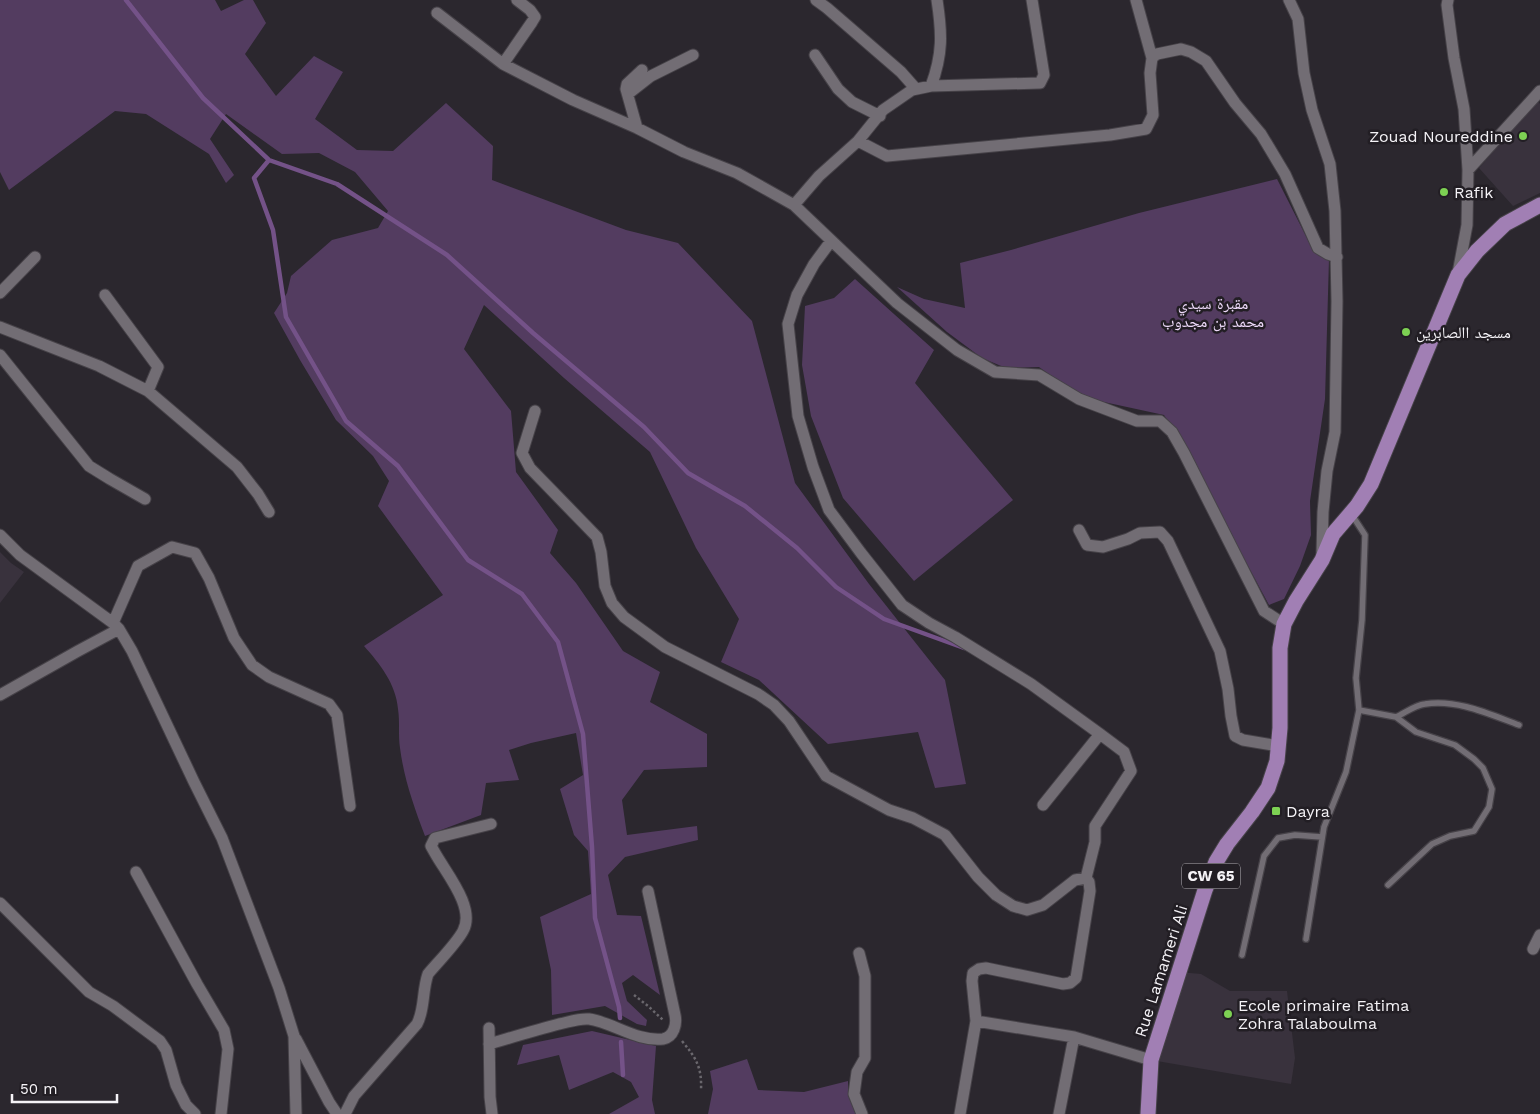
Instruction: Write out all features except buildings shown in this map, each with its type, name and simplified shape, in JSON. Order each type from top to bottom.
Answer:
[{"type":"main road","name":"Rue Lamameri Ali","points":[[1148,1114],[1151,1060],[1205,890],[1216,862],[1227,844],[1268,788],[1277,761],[1280,728],[1280,648],[1284,624],[1322,560],[1333,534],[1351,514],[1371,484],[1458,275],[1478,251],[1505,224],[1540,205]]},
{"type":"street","points":[[503,64],[535,16],[517,0]]},
{"type":"street","points":[[816,0],[901,72],[916,89]]},
{"type":"street","points":[[831,0],[836,16]]},
{"type":"street","points":[[932,86],[939,64],[942,39],[937,0]]},
{"type":"street","points":[[794,205],[819,176],[858,141],[883,110],[912,90],[932,86],[1040,83],[1044,75],[1032,0]]},
{"type":"street","points":[[858,141],[888,156],[1110,135],[1146,129],[1153,115],[1150,73],[1152,58],[1136,0]]},
{"type":"street","points":[[1289,0],[1298,20],[1304,73],[1312,110],[1330,164],[1337,257],[1335,432],[1323,512],[1322,560]]},
{"type":"street","points":[[1448,0],[1447,5],[1454,58],[1464,109],[1468,170],[1467,225],[1458,275]]},
{"type":"street","points":[[437,13],[503,64],[573,100],[637,128],[684,152],[737,173],[794,205],[897,303],[957,350],[995,372],[1039,375],[1079,399],[1137,421],[1160,421],[1172,432],[1180,446],[1264,611],[1284,624]]},
{"type":"street","points":[[1152,58],[1157,54],[1181,49],[1206,60],[1235,103],[1261,134],[1285,174],[1318,248],[1337,257]]},
{"type":"street","points":[[628,94],[651,76],[693,55]]},
{"type":"street","points":[[814,55],[838,89],[852,102],[880,116]]},
{"type":"street","points":[[637,128],[626,89],[627,84],[642,70]]},
{"type":"street","points":[[1468,170],[1540,91]]},
{"type":"street","points":[[831,241],[814,264],[796,295],[788,324],[798,416],[813,467],[829,510],[902,604],[929,623],[1031,684],[1100,734],[1124,752],[1131,771],[1095,826],[1095,842],[1086,878],[1089,882],[1090,891],[1076,978],[1062,984],[986,968],[979,969],[973,973],[976,1021],[960,1114]]},
{"type":"street","points":[[0,293],[34,257]]},
{"type":"street","points":[[105,295],[158,367],[148,391]]},
{"type":"street","points":[[0,328],[99,366],[148,391],[236,467],[258,494],[268,512]]},
{"type":"street","points":[[0,355],[90,466],[144,498]]},
{"type":"street","points":[[535,411],[522,453],[530,468],[597,537],[601,552],[605,586],[612,603],[624,617],[665,647],[758,694],[774,705],[789,720],[826,776],[890,810],[929,826],[945,835],[978,877],[996,894],[1013,906],[1026,910],[1043,905],[1075,880],[1086,878]]},
{"type":"street","points":[[1079,530],[1087,545],[1103,547],[1140,533],[1160,532],[1168,541],[1220,651],[1235,736],[1243,740],[1279,746]]},
{"type":"street","points":[[0,535],[20,555],[116,626],[132,651],[222,838],[279,988],[294,1036],[337,1114]]},
{"type":"street","points":[[0,696],[78,651],[116,626],[138,566],[172,547],[195,553],[209,578],[234,638],[252,665],[269,678],[329,704],[338,714],[350,806]]},
{"type":"street","points":[[80,600],[86,613]]},
{"type":"street","points":[[1043,805],[1100,734]]},
{"type":"street","points":[[345,1114],[354,1096],[417,1024],[422,1015],[425,982],[428,974],[464,931],[467,919],[464,902],[434,853],[431,846],[435,838],[491,824]]},
{"type":"street","points":[[136,872],[224,1030],[228,1049],[221,1114]]},
{"type":"street","points":[[489,1044],[580,1019],[592,1020],[638,1036],[650,1038],[665,1038],[673,1032],[676,1022],[674,1006],[648,891]]},
{"type":"street","points":[[0,904],[89,992],[113,1006],[160,1041],[166,1050],[176,1085],[186,1105],[195,1114]]},
{"type":"street","points":[[1533,949],[1540,934]]},
{"type":"street","points":[[859,953],[864,976],[865,1058],[856,1072],[854,1094],[862,1114]]},
{"type":"street","points":[[976,1021],[1074,1037],[1151,1060]]},
{"type":"street","points":[[490,1028],[490,1097],[492,1114]]},
{"type":"street","points":[[294,1036],[296,1114]]},
{"type":"street","points":[[1059,1114],[1074,1037]]},
{"type":"lane","points":[[1306,939],[1324,827],[1346,772],[1358,710],[1356,678],[1362,620],[1366,535],[1351,514]]},
{"type":"lane","points":[[1396,717],[1423,704],[1442,703],[1463,706],[1519,725]]},
{"type":"lane","points":[[1358,710],[1396,717],[1416,732],[1455,745],[1483,768],[1492,789],[1489,807],[1474,831],[1450,836],[1432,844],[1388,885]]},
{"type":"lane","points":[[1242,955],[1264,856],[1278,838],[1295,835],[1322,837]]},
{"type":"path","points":[[634,995],[648,1006],[673,1032],[697,1061],[702,1076],[701,1090]]},
{"type":"shaded area","name":"Zouad Noureddine","points":[[1537,100],[1540,104],[1540,193],[1513,206],[1479,168]]},
{"type":"shaded area","points":[[0,552],[24,572],[0,603]]},
{"type":"shaded area","name":"Ecole primaire Fatima Zohra Talaboulma","points":[[1179,972],[1201,974],[1230,991],[1287,991],[1295,1058],[1291,1084],[1151,1060]]},
{"type":"green space","points":[[0,0],[215,0],[221,11],[244,0],[253,0],[266,23],[245,54],[276,96],[314,56],[343,72],[315,119],[357,150],[393,151],[446,103],[493,146],[492,180],[626,230],[678,243],[752,321],[795,483],[869,584],[945,680],[966,784],[935,788],[918,732],[828,744],[759,680],[721,662],[739,619],[696,548],[650,452],[564,378],[484,305],[464,349],[511,411],[516,472],[558,530],[550,553],[576,583],[623,651],[660,672],[650,702],[707,734],[707,767],[644,770],[622,800],[627,835],[697,826],[698,840],[625,857],[608,875],[617,915],[641,916],[660,995],[633,975],[622,983],[627,1001],[647,1020],[646,1026],[637,1024],[605,1006],[552,1015],[551,970],[540,917],[591,894],[588,851],[574,835],[560,789],[583,775],[576,733],[509,750],[519,780],[486,783],[481,815],[425,836],[413,804],[404,771],[399,743],[397,700],[391,683],[364,646],[443,595],[378,506],[389,481],[373,456],[336,420],[274,313],[287,293],[291,276],[332,240],[378,228],[388,211],[355,172],[319,153],[282,154],[226,114],[210,139],[234,175],[226,183],[209,154],[146,114],[115,111],[9,190],[0,172]]},
{"type":"green space","name":"مقبرة سيدي محمد بن مجدوب","points":[[1277,179],[1313,250],[1329,259],[1325,399],[1310,501],[1311,535],[1300,566],[1284,599],[1269,605],[1178,436],[1164,415],[1090,399],[1064,385],[1039,367],[1006,368],[982,358],[947,332],[897,287],[924,299],[965,308],[960,263],[1139,213]]},
{"type":"green space","points":[[855,279],[934,350],[915,383],[1013,500],[914,581],[843,498],[811,416],[802,365],[805,306],[834,298]]},
{"type":"green space","points":[[592,1031],[656,1046],[652,1100],[655,1114],[609,1114],[639,1097],[631,1082],[613,1072],[569,1090],[559,1055],[517,1065],[523,1045]]},
{"type":"green space","points":[[747,1059],[758,1090],[804,1092],[848,1081],[848,1092],[857,1114],[708,1114],[713,1089],[710,1071]]},
{"type":"waterway","points":[[126,0],[203,98],[269,160],[337,184],[447,255],[533,333],[644,427],[688,473],[745,506],[797,548],[836,587],[884,619],[964,648]]},
{"type":"waterway","points":[[269,160],[254,178],[273,230],[286,317],[346,421],[398,466],[468,560],[522,594],[558,642],[583,734],[592,847],[595,918],[619,1007],[620,1018]]},
{"type":"waterway","points":[[621,1042],[623,1075]]},
{"type":"place","name":"Zouad Noureddine","points":[[1523,136]]},
{"type":"place","name":"Rafik","points":[[1444,192]]},
{"type":"place","name":"مسجد االصابرين","points":[[1406,332]]},
{"type":"place","name":"Dayra","points":[[1276,811]]},
{"type":"place","name":"Ecole primaire Fatima Zohra Talaboulma","points":[[1228,1014]]}]
